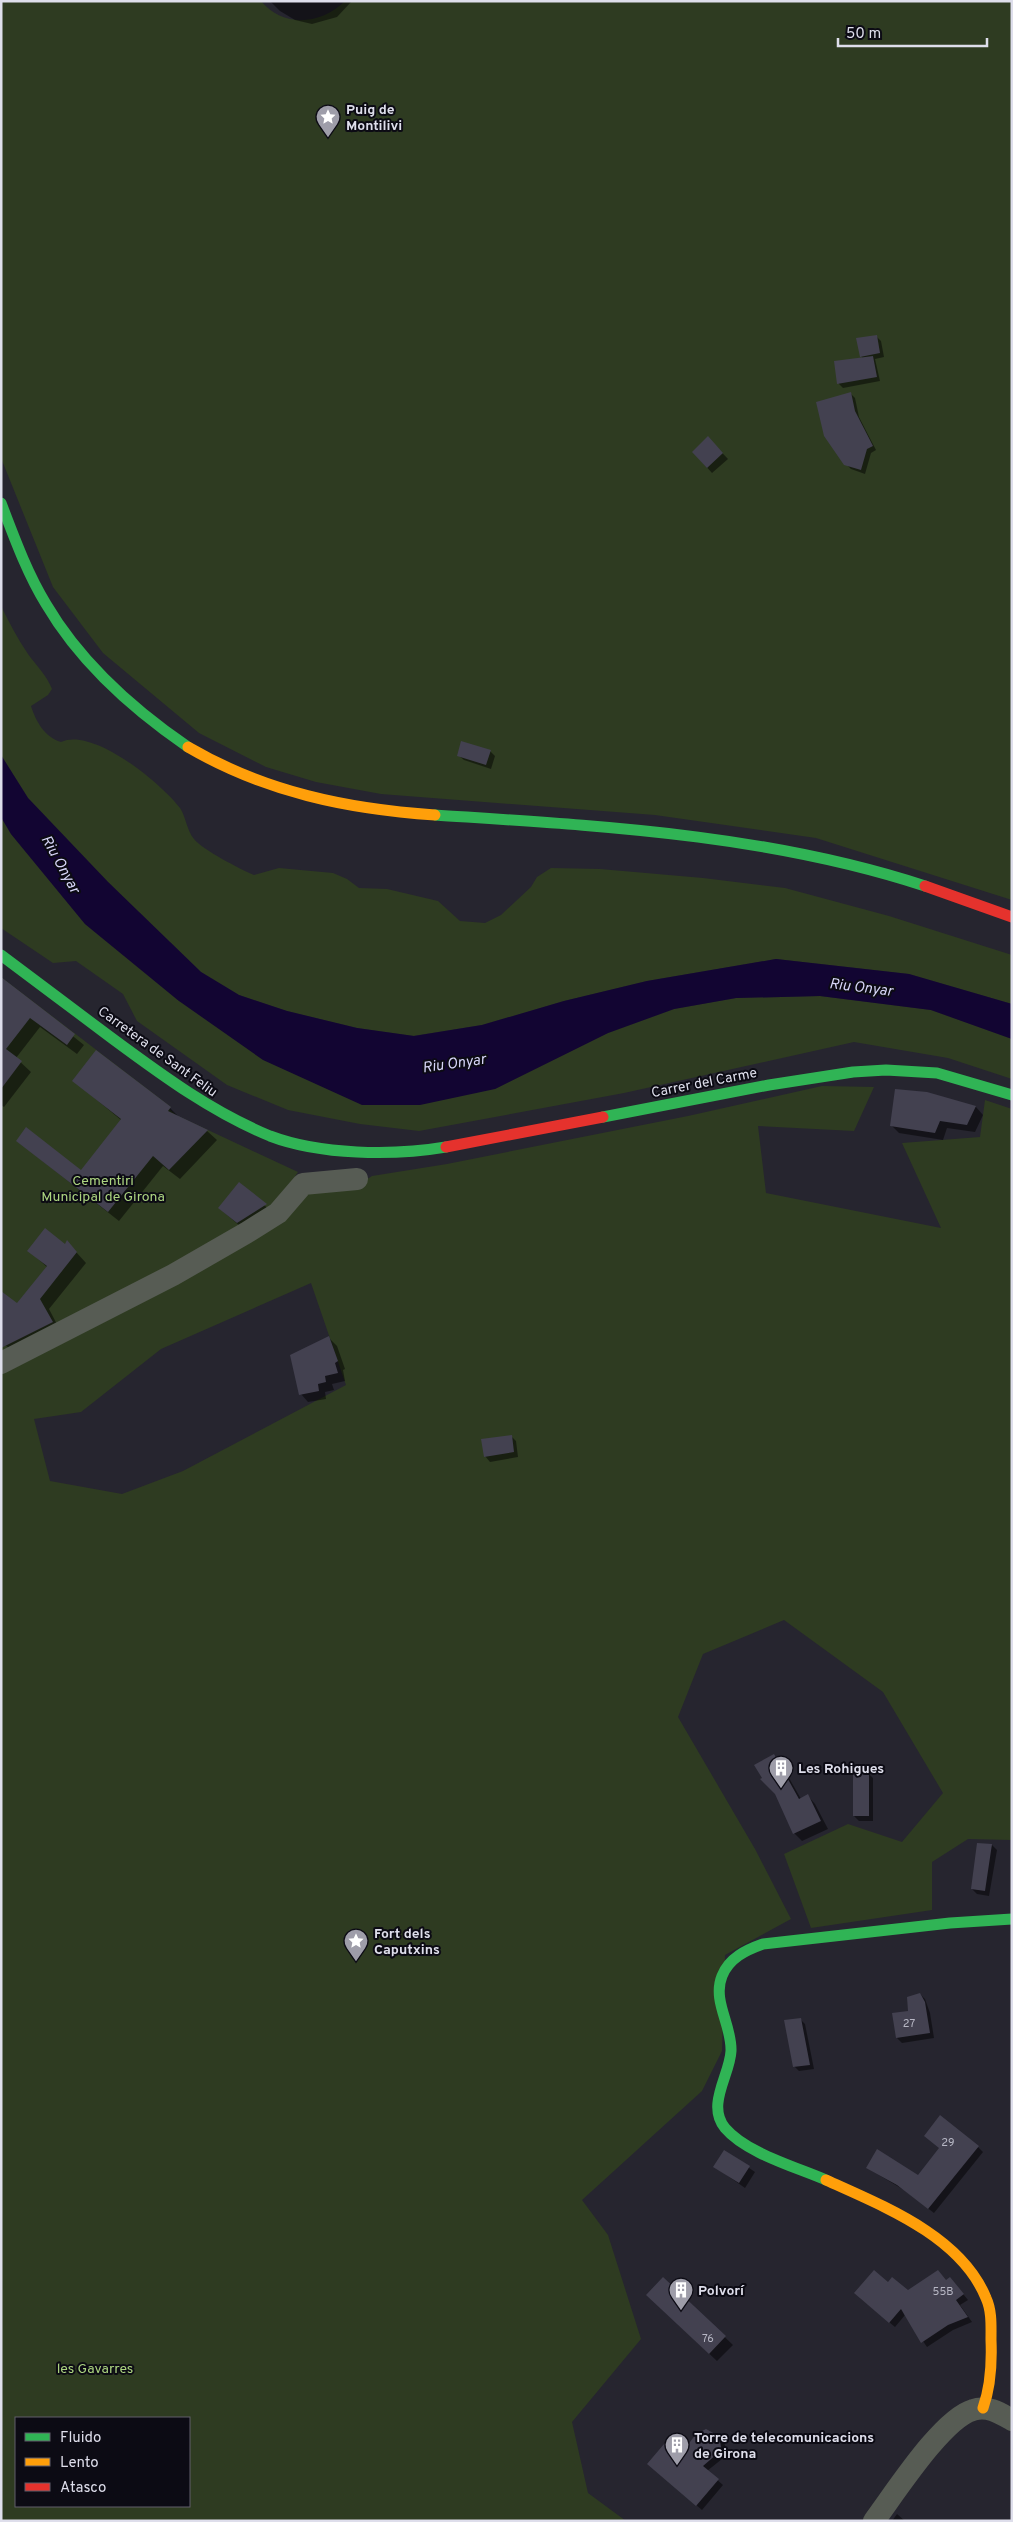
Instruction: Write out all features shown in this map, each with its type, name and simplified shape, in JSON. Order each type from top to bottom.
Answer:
[{"type":"street","points":[[1,502],[14,537],[47,606],[69,637],[116,692],[182,745],[252,780],[318,800],[369,809],[628,829],[722,840],[816,858],[901,879],[1012,917]]},
{"type":"street","name":"Carretera de Sant Feliu","points":[[1,955],[165,1078],[206,1105],[241,1124],[271,1136],[308,1146],[342,1152],[401,1152]]},
{"type":"street","name":"Carrer del Carme","points":[[401,1152],[441,1148],[769,1085],[853,1072],[886,1070],[937,1073],[1012,1096]]},
{"type":"street","points":[[1,1363],[173,1275],[278,1214],[303,1184],[357,1179]]},
{"type":"street","points":[[983,2408],[991,2379],[990,2314],[980,2284],[954,2252],[928,2232],[861,2197],[755,2149],[723,2126],[719,2117],[718,2104],[730,2063],[731,2047],[720,2004],[720,1988],[721,1978],[738,1954],[763,1944],[950,1923],[1012,1919]]},
{"type":"street","points":[[874,2521],[947,2428],[963,2414],[983,2408],[996,2411],[1012,2420]]},
{"type":"green space","points":[[1,1],[261,1],[280,16],[302,20],[314,19],[325,15],[345,1],[1012,1],[1012,900],[816,838],[655,815],[381,794],[316,782],[266,767],[199,733],[103,653],[53,587],[1,458]]},
{"type":"green space","points":[[1,606],[20,642],[52,689],[48,695],[31,706],[38,723],[46,733],[61,742],[75,740],[90,742],[125,760],[171,797],[180,808],[194,839],[222,859],[254,875],[279,868],[333,873],[347,879],[359,888],[387,889],[438,901],[460,921],[485,923],[501,915],[531,887],[537,877],[551,868],[600,869],[703,878],[785,888],[889,916],[1012,955],[1012,1004],[909,974],[776,959],[647,981],[564,1001],[482,1025],[413,1036],[357,1028],[287,1011],[239,995],[201,972],[108,882],[28,798],[1,755]]},
{"type":"green space","points":[[1,817],[11,834],[85,924],[179,1001],[495,1089],[608,1033],[674,1009],[736,998],[820,996],[931,1010],[1012,1039],[1012,1079],[948,1058],[854,1042],[624,1093],[419,1131],[360,1124],[288,1110],[227,1085],[137,1021],[123,994],[76,961],[53,963],[1,928]]},
{"type":"green space","name":"Cementiri Municipal de Girona","points":[[1,977],[171,1107],[169,1109],[176,1115],[298,1172],[273,1210],[1,1358]]},
{"type":"green space","name":"les Gavarres","points":[[822,1086],[874,1087],[854,1131],[758,1126],[766,1193],[941,1228],[902,1143],[980,1137],[985,1100],[1012,1109],[1012,1840],[968,1839],[932,1862],[932,1910],[811,1928],[784,1854],[848,1824],[902,1842],[943,1793],[883,1692],[784,1620],[703,1654],[678,1717],[755,1849],[791,1919],[725,1955],[722,2051],[702,2091],[582,2200],[608,2235],[641,2339],[572,2422],[588,2493],[626,2521],[1,2521],[1,1370],[306,1189],[361,1183],[372,1176],[447,1164],[688,1116]],"holes":[[[311,1283],[346,1385],[183,1471],[122,1494],[50,1481],[34,1419],[81,1412],[161,1349]]]},
{"type":"water","name":"Riu Onyar","points":[[1,755],[28,798],[108,882],[201,972],[239,995],[287,1011],[357,1028],[414,1036],[482,1025],[564,1001],[647,981],[776,959],[909,974],[1012,1004],[1012,1039],[931,1010],[820,996],[736,998],[674,1009],[608,1033],[495,1089],[420,1105],[362,1105],[263,1060],[179,1001],[85,924],[11,834],[1,817]]},
{"type":"building","points":[[877,335],[880,353],[860,357],[856,338]]},
{"type":"building","points":[[873,356],[877,377],[837,384],[834,361]]},
{"type":"building","points":[[851,392],[855,411],[873,446],[867,449],[861,470],[844,465],[824,436],[816,402]]},
{"type":"building","points":[[708,436],[723,453],[707,468],[692,452]]},
{"type":"building","points":[[461,741],[491,750],[486,765],[457,756]]},
{"type":"building","points":[[1,977],[75,1034],[67,1045],[30,1018],[6,1049],[22,1061],[1,1089]]},
{"type":"building","points":[[96,1050],[171,1107],[168,1111],[208,1130],[169,1170],[153,1156],[108,1212],[16,1141],[26,1127],[81,1170],[121,1119],[72,1081]]},
{"type":"building","points":[[895,1089],[927,1092],[976,1106],[967,1125],[940,1121],[935,1133],[890,1126]]},
{"type":"building","points":[[239,1182],[267,1204],[237,1223],[218,1208]]},
{"type":"building","points":[[45,1228],[65,1244],[67,1240],[77,1252],[40,1299],[53,1322],[1,1348],[1,1291],[17,1303],[47,1266],[27,1251]]},
{"type":"building","points":[[329,1336],[338,1361],[335,1363],[338,1373],[325,1376],[326,1382],[318,1384],[319,1391],[299,1395],[290,1355]]},
{"type":"building","points":[[512,1435],[514,1452],[484,1457],[481,1439]]},
{"type":"building","name":"Les Rohigues","points":[[774,1754],[799,1799],[808,1794],[821,1821],[793,1834],[775,1794],[760,1779],[762,1778],[754,1765]]},
{"type":"building","points":[[853,1772],[869,1772],[869,1816],[853,1816]]},
{"type":"building","points":[[977,1843],[992,1844],[985,1891],[971,1889]]},
{"type":"building","points":[[920,1993],[925,2002],[930,2033],[896,2038],[892,2013],[908,2011],[907,1997]]},
{"type":"building","points":[[801,2018],[810,2065],[793,2067],[784,2020]]},
{"type":"building","points":[[940,2115],[979,2146],[928,2209],[897,2185],[866,2168],[877,2149],[918,2175],[939,2148],[924,2136]]},
{"type":"building","points":[[724,2150],[750,2166],[739,2183],[713,2167]]},
{"type":"building","points":[[874,2270],[888,2282],[892,2277],[908,2290],[938,2270],[946,2280],[950,2277],[964,2294],[956,2300],[968,2317],[948,2325],[921,2343],[901,2309],[889,2323],[854,2293]]},
{"type":"building","name":"Polvorí","points":[[663,2277],[726,2336],[709,2354],[646,2295]]},
{"type":"building","name":"Torre de telecomunicacions de Girona","points":[[706,2429],[719,2436],[721,2447],[717,2454],[703,2466],[719,2479],[696,2506],[647,2464],[670,2437],[684,2450],[696,2434]]},
{"type":"traffic: fast","points":[[1,503],[33,580],[46,604],[75,646],[128,701],[188,747]]},
{"type":"traffic: fast","points":[[435,815],[559,823],[682,835],[805,855],[865,868],[925,886]]},
{"type":"traffic: fast","points":[[1,955],[169,1080],[208,1105],[270,1136],[311,1147],[357,1152],[403,1152],[446,1147]]},
{"type":"traffic: fast","points":[[603,1117],[769,1085],[853,1072],[886,1070],[937,1073],[1012,1095]]},
{"type":"traffic: fast","points":[[826,2180],[745,2145],[725,2128],[720,2119],[718,2100],[731,2051],[729,2032],[719,1995],[722,1976],[729,1964],[750,1949],[763,1944],[950,1923],[1012,1919]]},
{"type":"traffic: slow","points":[[188,747],[217,763],[247,776],[307,796],[370,808],[435,815]]},
{"type":"traffic: slow","points":[[826,2180],[895,2212],[918,2226],[939,2240],[958,2257],[974,2276],[988,2303],[991,2319],[990,2375],[983,2408]]},
{"type":"traffic: jam","points":[[925,886],[1012,917]]},
{"type":"traffic: jam","points":[[446,1147],[603,1117]]},
{"type":"place","name":"Puig de Montilivi","points":[[328,138]]},
{"type":"place","name":"Les Rohigues","points":[[781,1789]]},
{"type":"place","name":"Fort dels Caputxins","points":[[356,1962]]},
{"type":"place","name":"Polvorí","points":[[681,2311]]},
{"type":"place","name":"Torre de telecomunicacions de Girona","points":[[677,2466]]}]
